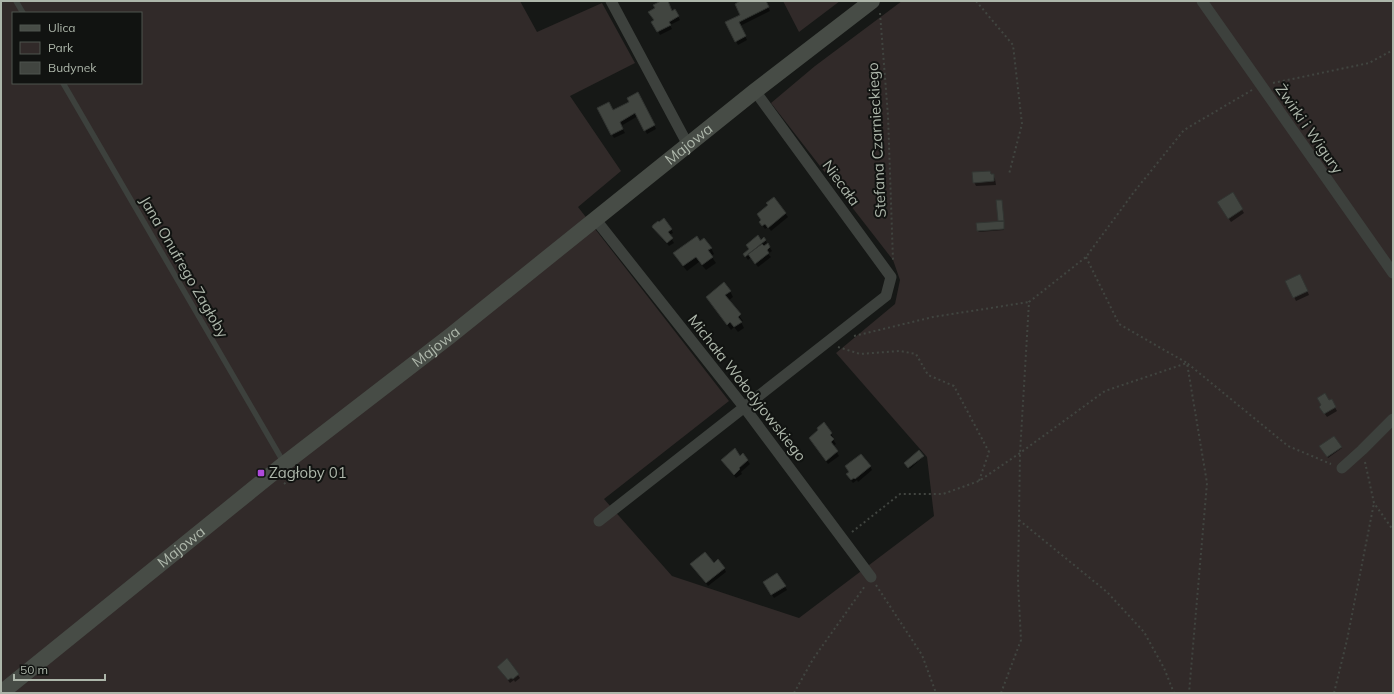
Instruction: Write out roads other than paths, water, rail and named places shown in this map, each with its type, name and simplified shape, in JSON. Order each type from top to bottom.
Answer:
[{"type":"street","points":[[611,1],[688,145]]},
{"type":"street","name":"Żwirki i Wigury","points":[[1202,1],[1393,273]]},
{"type":"street","name":"Majowa","points":[[1,693],[284,464],[450,336],[755,91],[876,4]]},
{"type":"street","name":"Niecała","points":[[744,407],[886,296],[892,277],[755,91]]},
{"type":"street","name":"Michała Wołodyjowskiego","points":[[596,220],[744,407],[871,577]]},
{"type":"street","points":[[600,520],[744,407]]},
{"type":"street","points":[[1342,468],[1393,420]]},
{"type":"lane","points":[[16,1],[22,12]]},
{"type":"lane","name":"Jana Onufrego Zagłoby","points":[[64,84],[284,464]]},
{"type":"place","name":"Zagłoby 01","points":[[261,473]]}]
